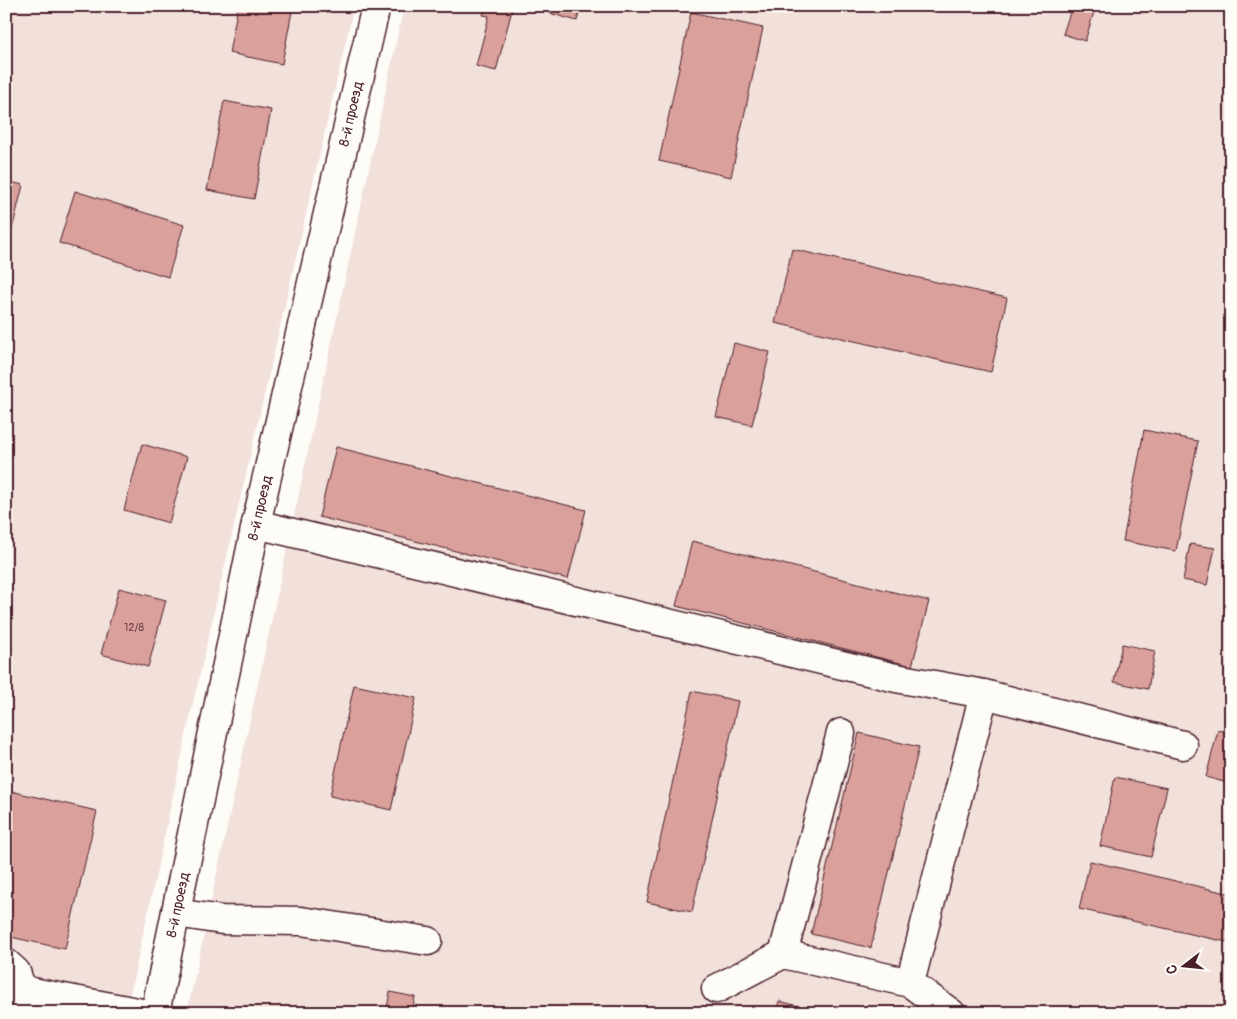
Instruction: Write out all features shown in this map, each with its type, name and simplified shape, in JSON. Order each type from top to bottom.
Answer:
[{"type":"street","name":"8-й проезд","points":[[155,1013],[256,524],[376,6]]},
{"type":"street","points":[[256,524],[896,678],[984,694],[1183,745]]},
{"type":"street","points":[[910,983],[984,694]]},
{"type":"street","points":[[783,954],[841,733]]},
{"type":"street","points":[[176,913],[222,920],[301,921],[428,941]]},
{"type":"street","points":[[716,989],[783,954],[910,983],[951,1013]]},
{"type":"street","points":[[6,963],[16,972],[20,1001],[142,1013]]},
{"type":"shaded area","points":[[6,6],[354,6],[192,708],[126,1013],[6,1013]]},
{"type":"shaded area","points":[[404,6],[1231,6],[1231,1013],[187,1013]]},
{"type":"building","points":[[238,6],[293,6],[282,64],[229,53]]},
{"type":"building","points":[[486,6],[513,6],[496,71],[476,66],[489,16],[483,15]]},
{"type":"building","points":[[551,6],[581,6],[577,21],[549,13]]},
{"type":"building","points":[[1072,6],[1096,6],[1085,41],[1063,34]]},
{"type":"building","points":[[691,12],[763,28],[731,177],[659,161]]},
{"type":"building","points":[[224,101],[271,110],[254,199],[207,190]]},
{"type":"building","points":[[6,181],[23,185],[6,254]]},
{"type":"building","points":[[75,191],[184,225],[168,277],[59,243]]},
{"type":"building","points":[[792,249],[1007,298],[991,372],[775,323]]},
{"type":"building","points":[[734,343],[770,352],[752,425],[716,417]]},
{"type":"building","points":[[1144,430],[1198,441],[1176,551],[1123,541]]},
{"type":"building","points":[[142,444],[187,457],[169,523],[124,510]]},
{"type":"building","points":[[336,447],[586,510],[568,579],[319,517]]},
{"type":"building","points":[[692,541],[929,601],[912,666],[676,606]]},
{"type":"building","points":[[1190,544],[1215,548],[1207,585],[1183,580]]},
{"type":"building","points":[[119,588],[166,600],[148,667],[101,654]]},
{"type":"building","points":[[1122,644],[1155,651],[1148,689],[1114,682]]},
{"type":"building","points":[[354,685],[416,698],[391,810],[330,796]]},
{"type":"building","points":[[692,691],[738,701],[692,912],[647,902]]},
{"type":"building","points":[[1218,730],[1231,733],[1231,784],[1206,777]]},
{"type":"building","points":[[859,733],[919,747],[871,948],[811,934]]},
{"type":"building","points":[[1115,777],[1167,788],[1151,857],[1100,846]]},
{"type":"building","points":[[6,790],[97,811],[65,949],[6,936]]},
{"type":"building","points":[[1090,861],[1231,894],[1231,943],[1079,909]]},
{"type":"building","points":[[390,992],[415,997],[412,1013],[386,1013]]},
{"type":"building","points":[[779,1001],[826,1013],[776,1013]]}]
